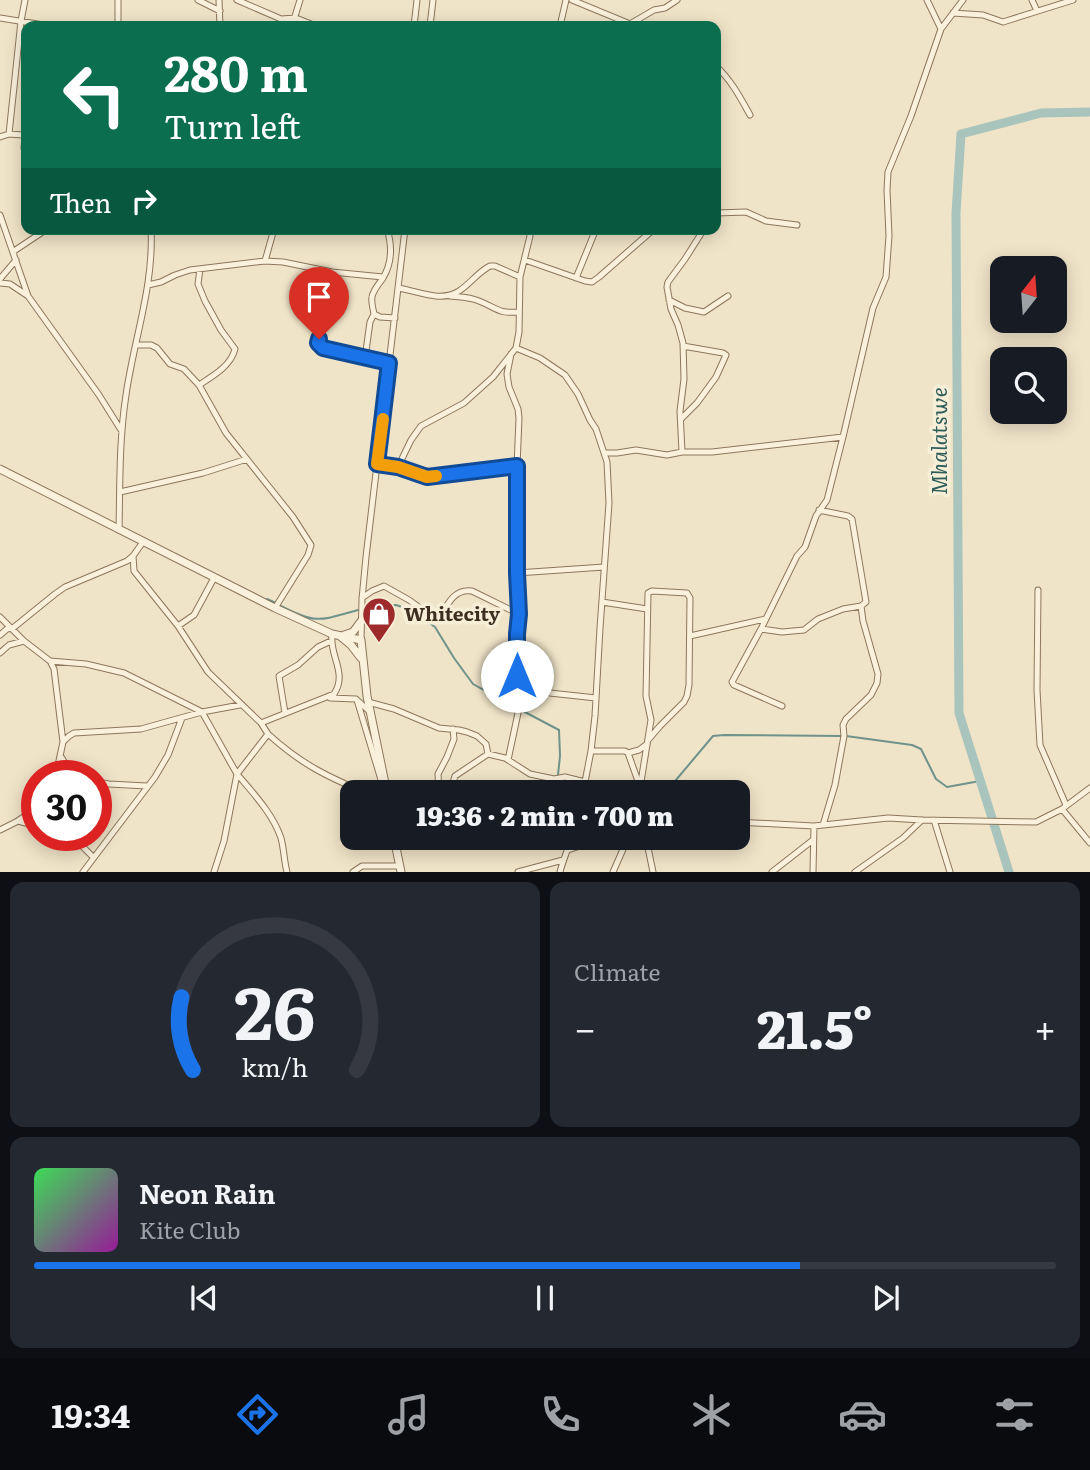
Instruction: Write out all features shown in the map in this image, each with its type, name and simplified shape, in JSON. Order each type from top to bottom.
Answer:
[{"type":"street","points":[[9,134],[25,0]]},
{"type":"street","points":[[118,0],[118,21]]},
{"type":"street","points":[[198,0],[220,11]]},
{"type":"street","points":[[219,0],[220,21]]},
{"type":"street","points":[[237,0],[281,19],[296,18],[304,21]]},
{"type":"street","points":[[294,21],[300,0]]},
{"type":"street","points":[[415,21],[417,0]]},
{"type":"street","points":[[430,21],[433,1],[440,0]]},
{"type":"street","points":[[562,21],[566,0]]},
{"type":"street","points":[[572,0],[622,21]]},
{"type":"street","points":[[638,21],[677,0]]},
{"type":"street","points":[[927,0],[941,29]]},
{"type":"street","points":[[782,706],[732,684],[733,679],[797,556],[805,547],[819,510],[827,500],[873,309],[886,277],[889,236],[888,172],[911,116],[941,29],[963,0]]},
{"type":"street","points":[[1032,0],[1037,11]]},
{"type":"street","points":[[953,13],[983,15],[1003,22],[1073,0]]},
{"type":"street","points":[[0,18],[21,21]]},
{"type":"street","points":[[721,71],[750,115]]},
{"type":"street","points":[[0,137],[21,134]]},
{"type":"street","points":[[721,213],[746,212],[766,221],[797,225]]},
{"type":"street","points":[[0,215],[28,296],[121,430]]},
{"type":"street","points":[[14,251],[38,235]]},
{"type":"street","points":[[119,530],[121,430],[129,374],[148,285],[150,235]]},
{"type":"street","points":[[265,261],[272,235]]},
{"type":"street","points":[[365,358],[370,322],[374,314],[372,296],[383,277],[390,255],[389,235]]},
{"type":"street","points":[[383,780],[363,663],[362,599],[404,235]]},
{"type":"street","points":[[398,467],[421,426],[464,403],[493,377],[516,348],[520,277],[530,235]]},
{"type":"street","points":[[576,278],[594,235]]},
{"type":"street","points":[[525,260],[592,282],[647,235]]},
{"type":"street","points":[[682,452],[680,419],[684,379],[683,345],[667,286],[700,235]]},
{"type":"street","points":[[16,260],[0,281],[28,296]]},
{"type":"street","points":[[148,285],[190,270],[265,261],[383,277]]},
{"type":"street","points":[[450,296],[490,266],[520,277]]},
{"type":"street","points":[[310,268],[315,277],[322,309]]},
{"type":"street","points":[[199,384],[217,373],[234,352],[198,284],[200,269]]},
{"type":"street","points":[[332,272],[322,309],[318,343],[320,346],[389,363]]},
{"type":"street","points":[[398,288],[439,297],[470,298],[500,312],[519,312]]},
{"type":"street","points":[[669,300],[685,308],[704,312],[728,296]]},
{"type":"street","points":[[374,314],[395,318]]},
{"type":"street","points":[[136,345],[152,345],[157,348],[170,364],[184,369],[199,384],[226,433],[293,517],[311,545],[308,555],[275,608]]},
{"type":"street","points":[[680,419],[697,403],[716,377],[726,355],[683,345]]},
{"type":"street","points":[[488,754],[508,760],[530,774],[585,782],[596,698],[609,503],[605,453],[596,429],[565,375],[540,358],[516,348]]},
{"type":"street","points":[[508,760],[518,713],[519,614],[519,418],[507,374],[510,354]]},
{"type":"street","points":[[605,453],[636,450],[667,455],[843,438]]},
{"type":"street","points":[[120,492],[203,473],[247,458]]},
{"type":"street","points":[[377,464],[398,467],[427,477],[517,466]]},
{"type":"street","points":[[0,469],[334,637],[359,654],[363,663]]},
{"type":"street","points":[[761,629],[782,632],[804,630],[818,619],[843,609],[861,606],[866,602],[852,519],[819,510]]},
{"type":"street","points":[[0,635],[65,587],[119,565],[133,556],[143,542]]},
{"type":"street","points":[[133,556],[133,569]]},
{"type":"street","points":[[119,565],[133,569],[178,626],[208,672],[261,723],[268,734],[302,762],[340,782]]},
{"type":"street","points":[[517,573],[604,567]]},
{"type":"street","points":[[178,626],[194,615],[214,578]]},
{"type":"street","points":[[362,599],[384,586],[437,620],[454,596],[466,590],[519,614]]},
{"type":"street","points":[[1038,590],[1039,737],[1064,807],[1090,843]]},
{"type":"street","points":[[591,751],[628,753],[639,750],[648,741],[684,702],[689,685],[690,598],[687,593],[650,591],[647,609],[646,696],[651,720],[648,741],[640,788],[628,753]]},
{"type":"street","points":[[602,602],[647,609]]},
{"type":"street","points":[[822,825],[835,785],[844,736],[843,725],[871,695],[877,682],[861,606]]},
{"type":"street","points":[[0,617],[50,661],[56,676],[63,742],[60,760]]},
{"type":"street","points":[[690,636],[765,619]]},
{"type":"street","points":[[285,713],[279,676],[334,637],[353,632],[362,620]]},
{"type":"street","points":[[334,637],[361,640]]},
{"type":"street","points":[[261,723],[334,694],[340,679],[334,637]]},
{"type":"street","points":[[0,653],[9,645],[24,640]]},
{"type":"street","points":[[50,661],[86,664],[124,673],[202,712],[237,774],[272,819],[281,838],[287,872]]},
{"type":"street","points":[[537,674],[550,693],[596,698]]},
{"type":"street","points":[[326,698],[357,700],[370,712]]},
{"type":"street","points":[[357,700],[382,780]]},
{"type":"street","points":[[368,702],[394,709],[439,728],[467,732],[483,740],[488,754]]},
{"type":"street","points":[[63,742],[74,733],[141,729],[202,712],[240,705]]},
{"type":"street","points":[[83,872],[168,755],[182,718]]},
{"type":"street","points":[[438,780],[438,774],[454,739],[453,729]]},
{"type":"street","points":[[214,872],[224,841],[237,774],[268,734]]},
{"type":"street","points":[[454,780],[455,776],[488,754]]},
{"type":"street","points":[[112,784],[147,786]]},
{"type":"street","points":[[750,823],[814,826],[871,818],[1036,821],[1064,807],[1090,788]]},
{"type":"street","points":[[0,830],[21,819]]},
{"type":"street","points":[[855,872],[903,838],[922,820]]},
{"type":"street","points":[[934,820],[950,872]]},
{"type":"street","points":[[813,872],[814,826]]},
{"type":"street","points":[[772,872],[813,840]]},
{"type":"street","points":[[353,872],[362,866],[400,869],[396,850]]},
{"type":"street","points":[[560,872],[568,850]]},
{"type":"street","points":[[613,872],[623,850]]},
{"type":"street","points":[[648,850],[653,872]]},
{"type":"street","points":[[86,851],[93,858]]},
{"type":"street","points":[[519,872],[563,860]]},
{"type":"waterway","name":"Mhalatswe","points":[[1009,872],[959,713],[956,213],[961,134],[1041,113],[1090,112]]},
{"type":"waterway","points":[[267,599],[276,603]]},
{"type":"waterway","points":[[378,606],[396,605],[411,610],[435,627],[473,684],[516,708]]},
{"type":"waterway","points":[[281,606],[303,616],[319,619],[358,610]]},
{"type":"waterway","points":[[521,710],[559,730],[558,775]]},
{"type":"waterway","points":[[676,780],[713,736],[841,736]]},
{"type":"waterway","points":[[846,736],[912,745],[921,749],[936,779],[947,787],[980,781]]},
{"type":"slow traffic","points":[[383,419],[377,464],[411,470],[427,477],[436,476]]},
{"type":"place","name":"Whitecity","points":[[379,644]]},
{"type":"route","points":[[319,339],[318,343],[323,348],[389,363],[377,464],[411,470],[427,477],[517,466],[517,676]]}]
